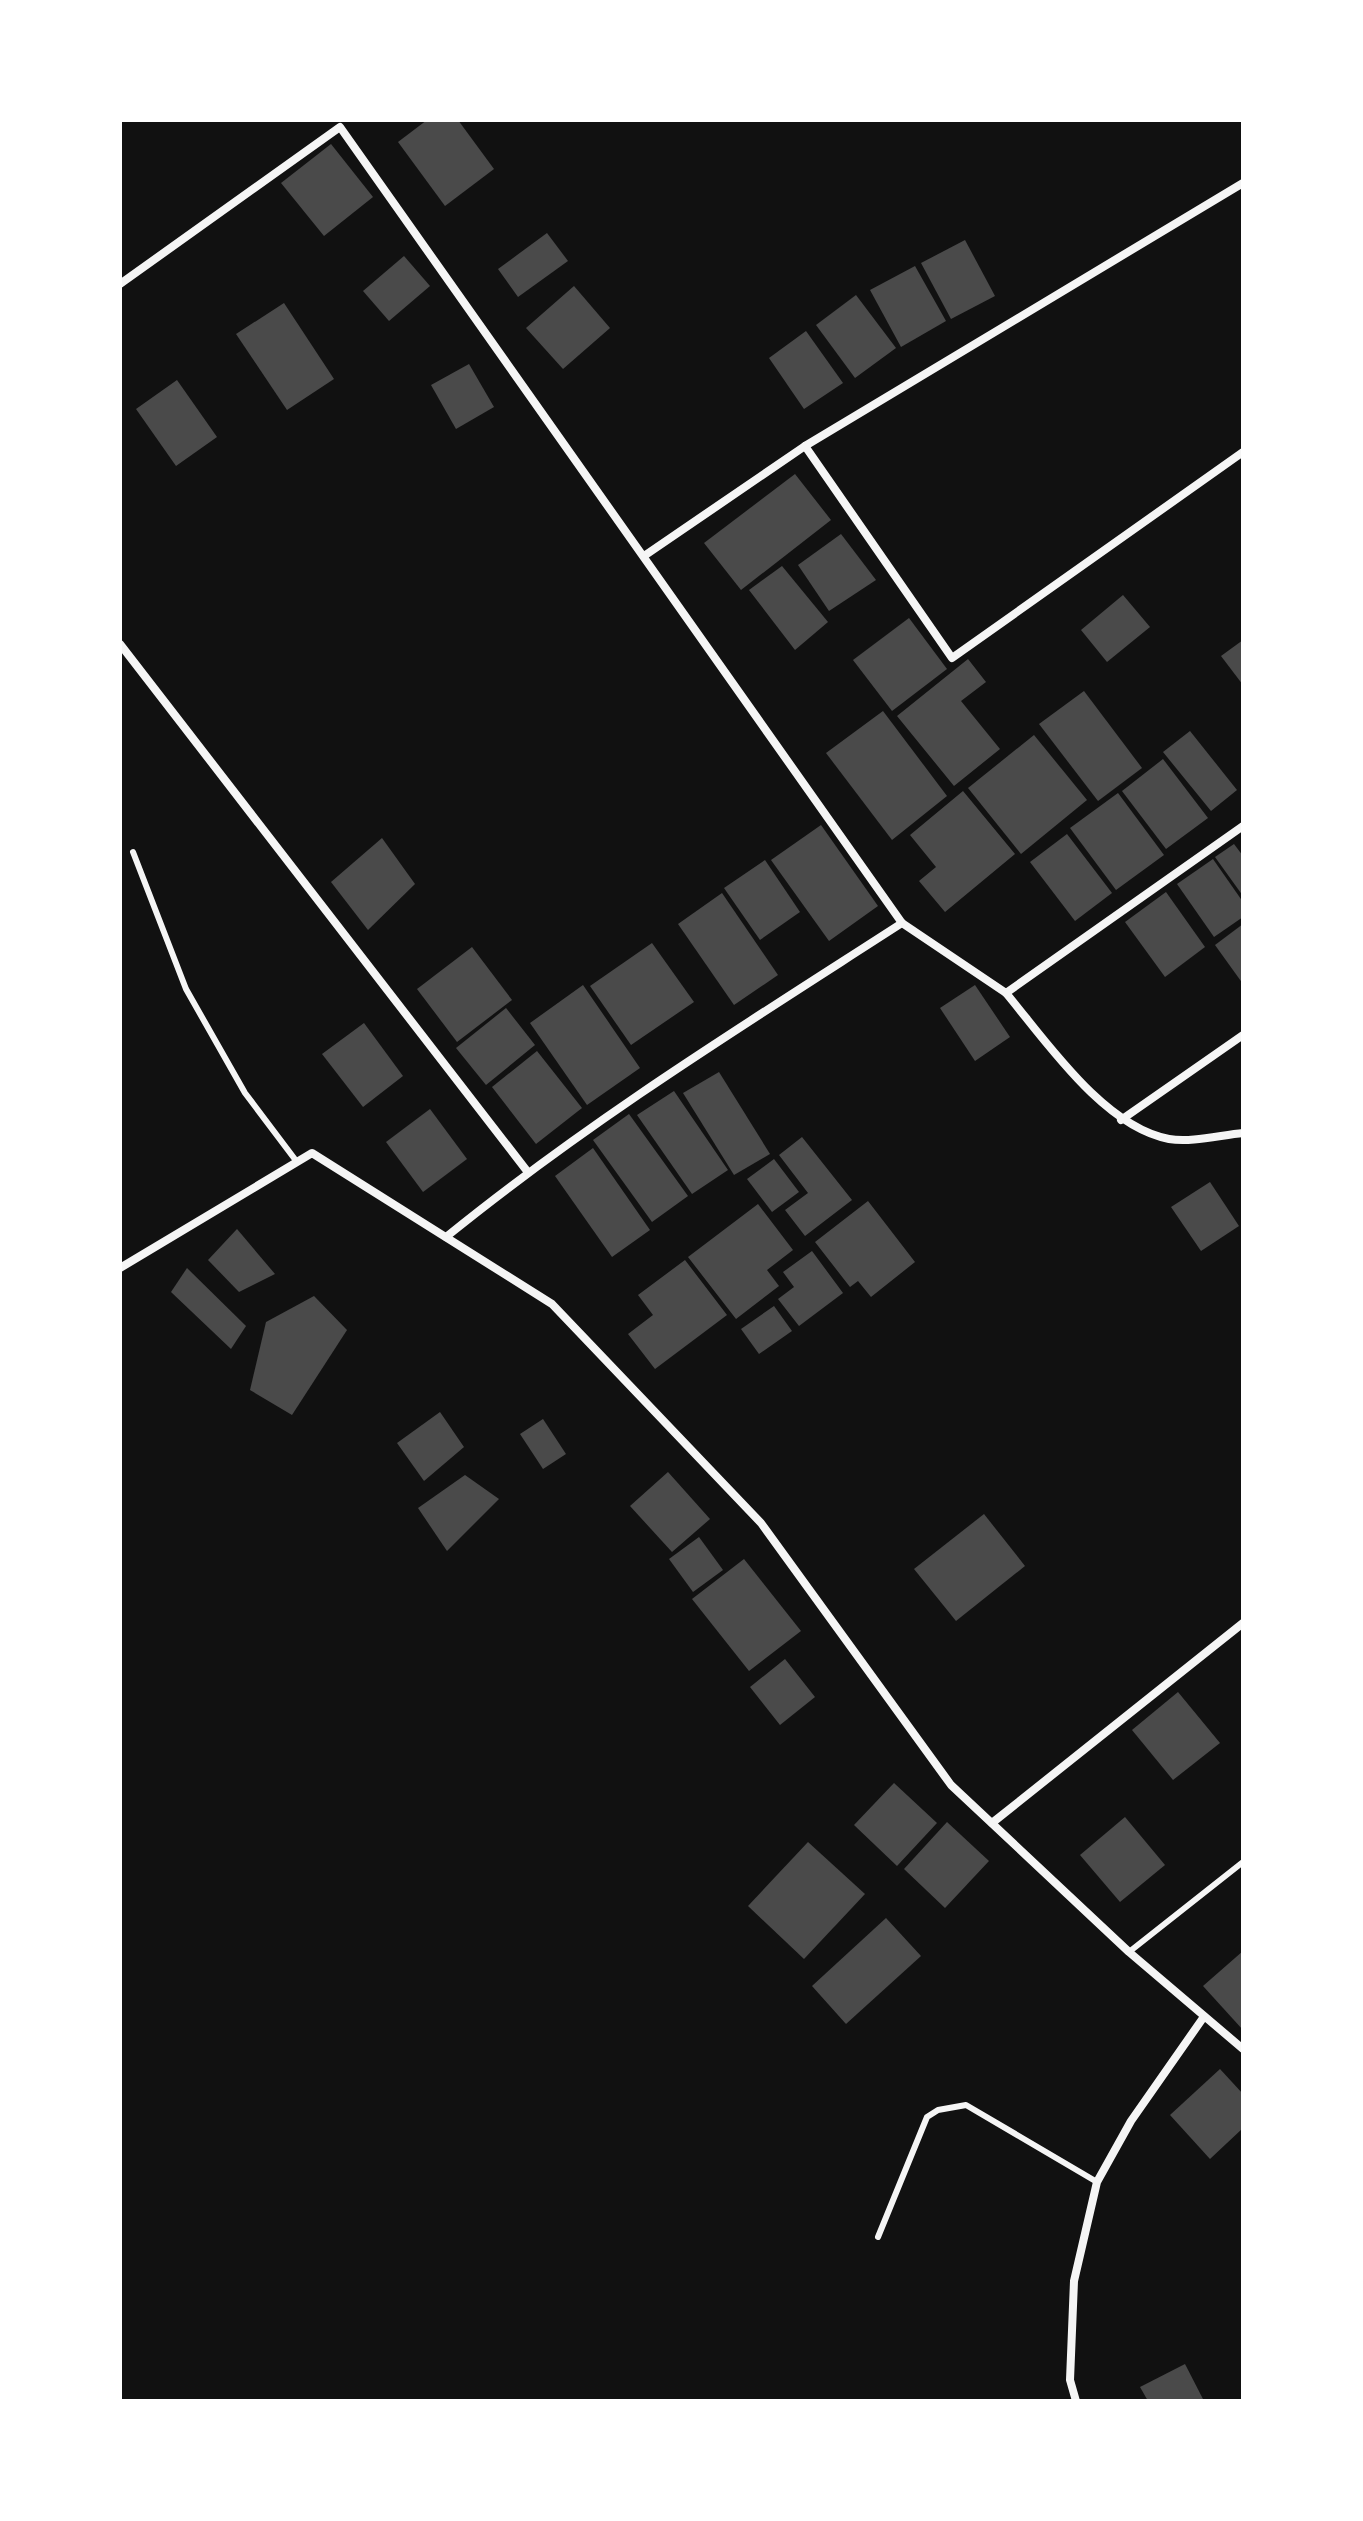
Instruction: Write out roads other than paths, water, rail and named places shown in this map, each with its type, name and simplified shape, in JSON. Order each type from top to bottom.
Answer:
[{"type":"street","points":[[120,284],[340,127],[902,923],[1006,993],[1072,1072],[1121,1120],[1170,1139],[1243,1133]]},
{"type":"street","points":[[644,556],[805,446],[1243,183]]},
{"type":"street","points":[[805,446],[952,658],[1243,452]]},
{"type":"street","points":[[120,644],[527,1171]]},
{"type":"street","points":[[1006,993],[1243,826]]},
{"type":"street","points":[[446,1237],[527,1171],[720,1040],[902,923]]},
{"type":"street","points":[[1121,1120],[1243,1035]]},
{"type":"street","points":[[120,1268],[312,1153],[552,1304],[761,1523],[951,1785],[1129,1952],[1243,2049]]},
{"type":"street","points":[[992,1823],[1243,1623]]},
{"type":"street","points":[[1076,2401],[1070,2380],[1074,2281],[1097,2182],[1131,2121],[1203,2018]]},
{"type":"lane","points":[[133,852],[186,989],[245,1093],[297,1162]]},
{"type":"lane","points":[[1129,1952],[1243,1862]]},
{"type":"lane","points":[[878,2237],[927,2117],[938,2110],[966,2105],[1097,2182]]}]
